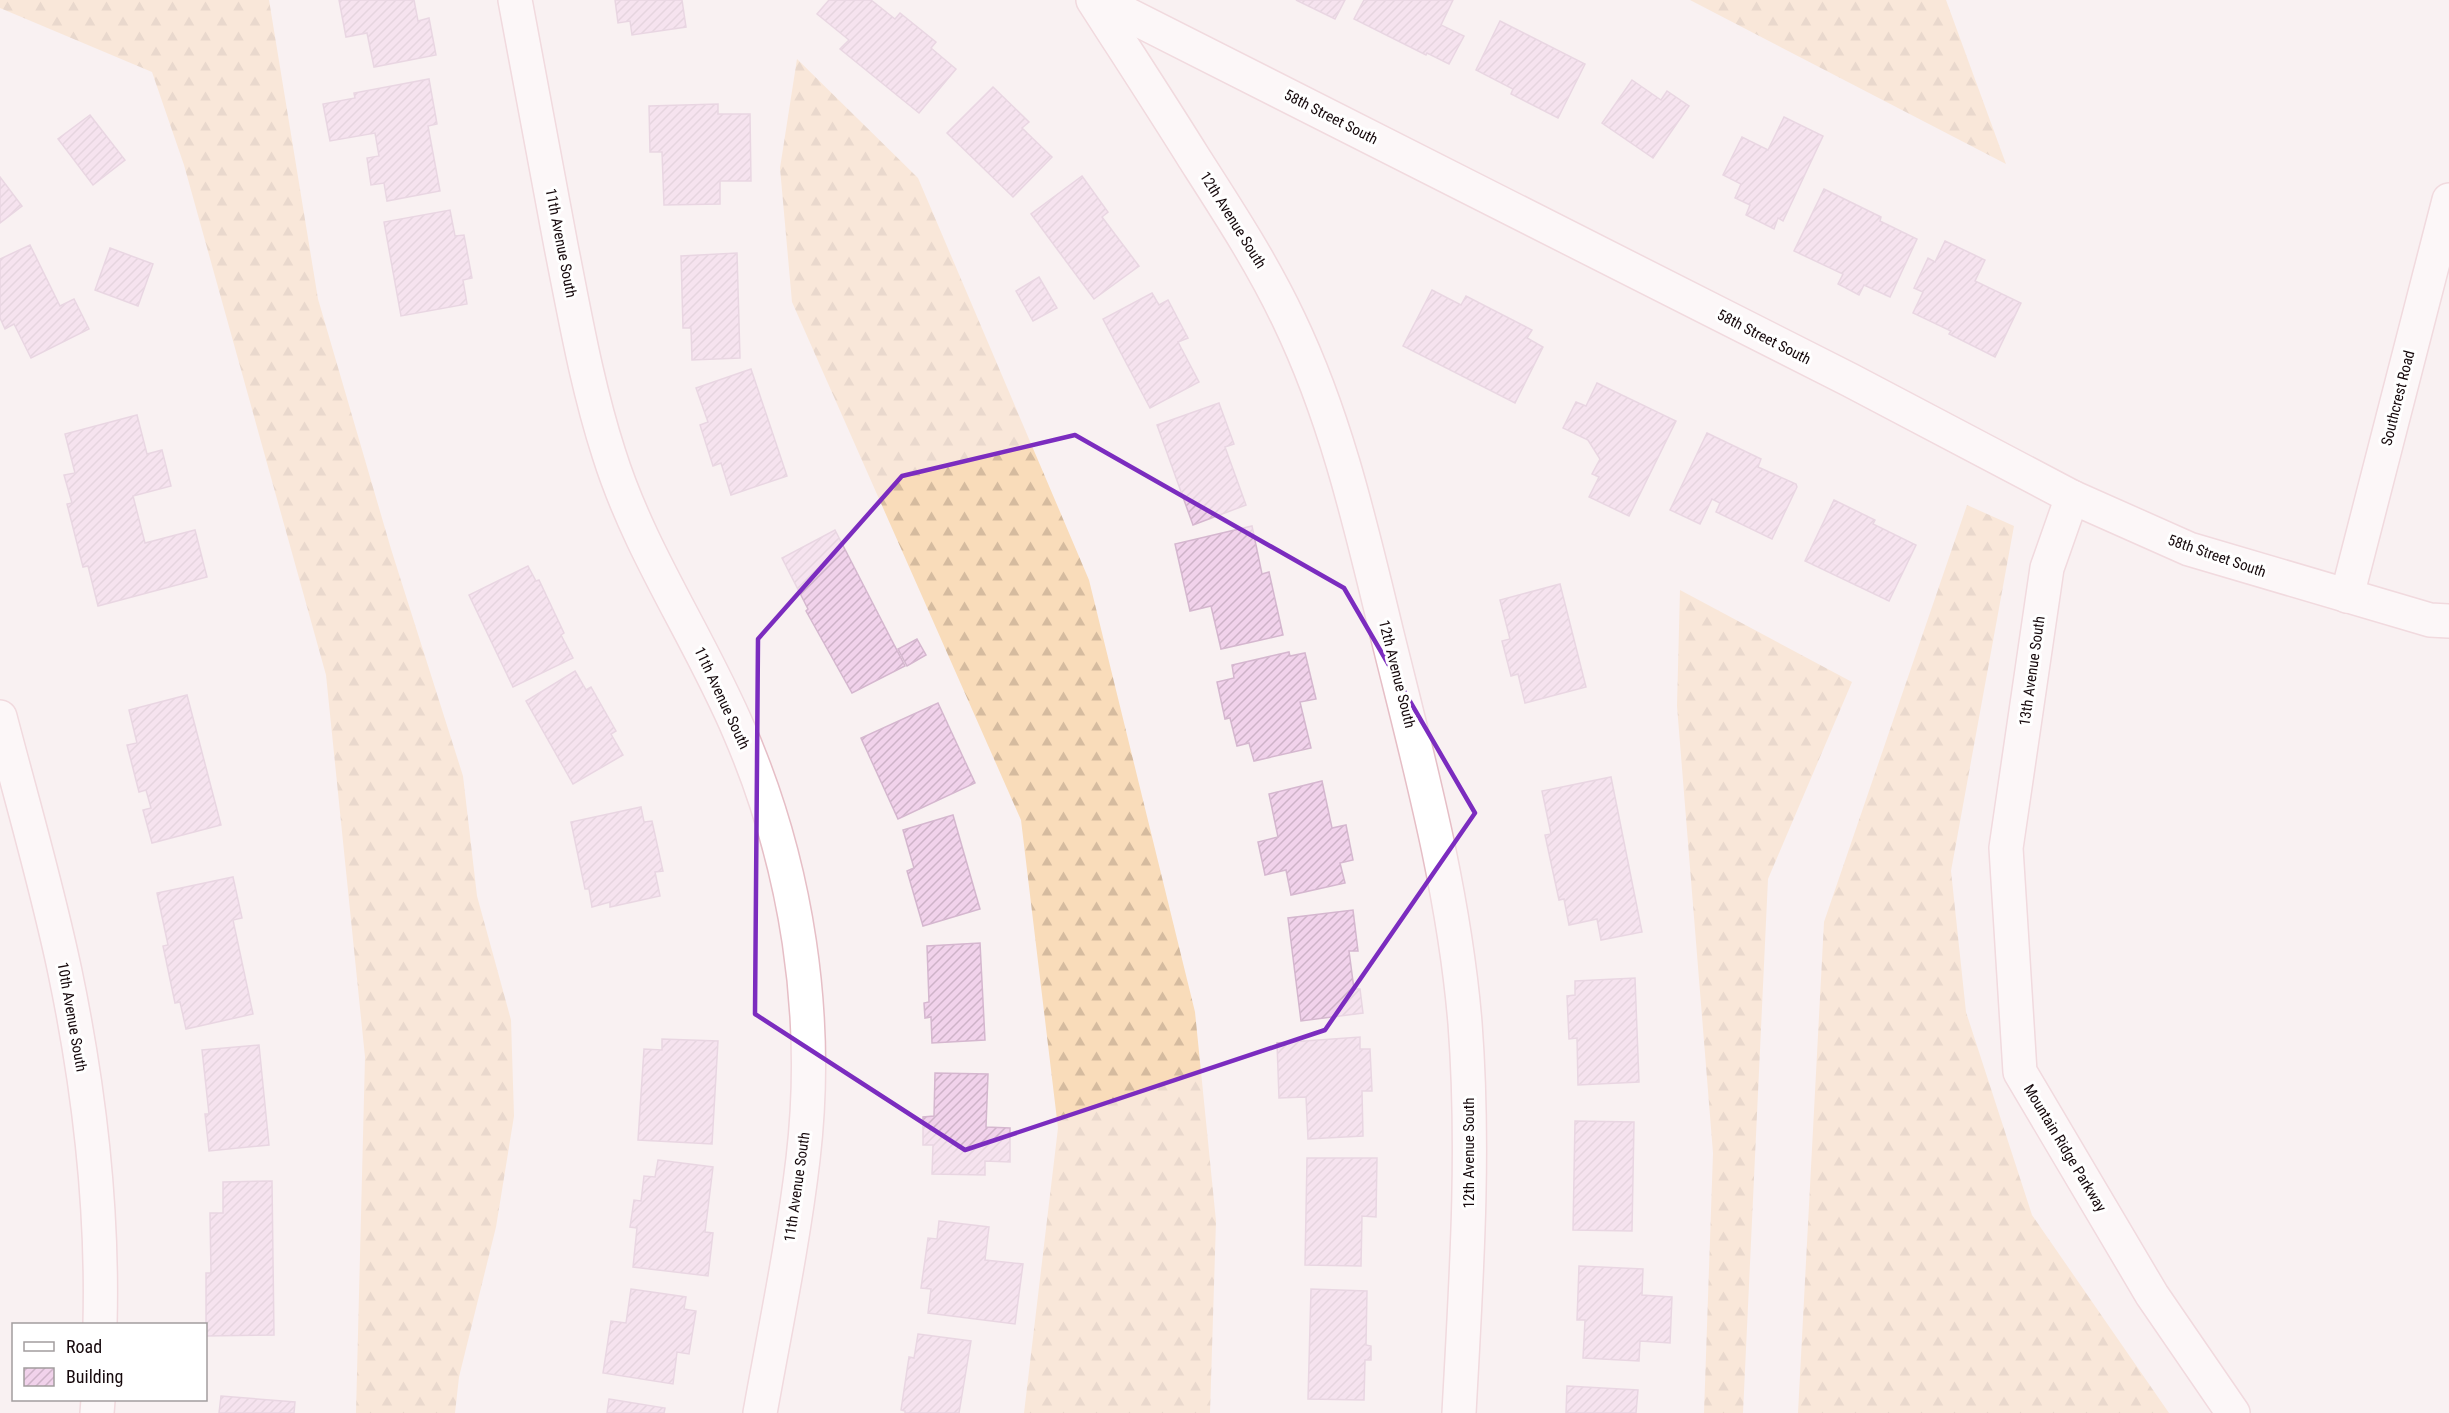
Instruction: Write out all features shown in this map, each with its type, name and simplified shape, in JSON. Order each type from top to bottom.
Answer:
[{"type":"street","name":"11th Avenue South","points":[[515,0],[579,338],[592,398],[609,456],[644,547],[714,678],[740,733],[762,789],[780,847],[794,909],[803,970],[807,1033],[806,1116],[803,1158],[760,1413]]},
{"type":"street","name":"12th Avenue South","points":[[1093,0],[1236,221],[1265,271],[1314,375],[1350,482],[1435,829],[1448,893],[1459,968],[1465,1022],[1470,1116],[1470,1211],[1459,1413]]},
{"type":"street","name":"58th Street South","points":[[1099,0],[1850,380],[2072,497],[2189,549],[2430,620],[2449,621]]},
{"type":"street","name":"Southcrest Road","points":[[2347,596],[2449,200]]},
{"type":"street","name":"13th Avenue South","points":[[2006,848],[2047,568],[2072,497]]},
{"type":"street","name":"10th Avenue South","points":[[0,717],[64,970],[79,1045],[98,1219],[100,1323]]},
{"type":"street","name":"Mountain Ridge Parkway","points":[[2006,848],[2020,1072],[2152,1295],[2233,1413]]},
{"type":"highlighted area","points":[[1075,435],[1344,588],[1475,813],[1325,1030],[965,1150],[755,1014],[758,639],[902,476]]},
{"type":"green space","points":[[0,0],[269,0],[318,299],[391,549],[463,776],[477,896],[511,1020],[514,1116],[496,1227],[459,1377],[455,1413],[356,1413],[365,1057],[326,675],[184,165],[152,72],[0,8]]},
{"type":"green space","points":[[1690,0],[1946,0],[2006,164]]},
{"type":"green space","points":[[797,59],[918,178],[1089,580],[1195,1012],[1216,1221],[1210,1413],[1024,1413],[1058,1128],[1021,820],[792,302],[780,168]]},
{"type":"green space","points":[[1967,505],[2014,526],[1951,871],[1966,1012],[2032,1215],[2169,1413],[1798,1413],[1824,922]]},
{"type":"green space","points":[[1680,590],[1852,682],[1768,879],[1743,1413],[1704,1413],[1713,1153],[1677,706]]},
{"type":"building","points":[[339,0],[414,0],[418,21],[429,18],[436,55],[374,67],[367,33],[346,37]]},
{"type":"building","points":[[615,0],[682,0],[686,27],[632,35],[630,21],[618,23]]},
{"type":"building","points":[[829,0],[871,0],[895,19],[900,13],[936,42],[931,48],[956,69],[919,113],[840,49],[849,40],[817,14]]},
{"type":"building","points":[[1296,0],[1345,0],[1335,19]]},
{"type":"building","points":[[1364,0],[1453,0],[1441,25],[1464,36],[1449,64],[1354,19]]},
{"type":"building","points":[[1500,21],[1585,64],[1558,118],[1511,94],[1513,89],[1476,70]]},
{"type":"building","points":[[429,79],[437,124],[428,126],[440,191],[387,201],[384,183],[371,185],[367,158],[379,156],[375,133],[330,141],[323,104],[355,98],[354,93]]},
{"type":"building","points":[[1632,80],[1661,100],[1667,91],[1689,106],[1653,158],[1602,123]]},
{"type":"building","points":[[993,87],[1029,122],[1022,128],[1052,157],[1013,197],[947,133]]},
{"type":"building","points":[[718,104],[718,114],[750,114],[751,181],[720,181],[720,204],[664,205],[662,152],[650,152],[649,106]]},
{"type":"building","points":[[90,115],[125,160],[93,185],[58,139]]},
{"type":"building","points":[[1784,117],[1823,136],[1783,221],[1778,218],[1774,229],[1746,215],[1750,205],[1735,198],[1741,184],[1723,175],[1742,137],[1768,150]]},
{"type":"building","points":[[1082,176],[1108,212],[1102,217],[1139,266],[1094,299],[1031,214]]},
{"type":"building","points":[[0,177],[22,206],[0,223]]},
{"type":"building","points":[[1824,189],[1881,217],[1880,221],[1917,239],[1890,297],[1864,285],[1859,295],[1838,284],[1843,274],[1794,251]]},
{"type":"building","points":[[450,210],[455,236],[464,235],[472,278],[463,280],[467,304],[401,316],[384,222]]},
{"type":"building","points":[[1945,241],[1985,260],[1975,281],[2021,303],[1995,357],[1949,334],[1951,331],[1913,313],[1923,292],[1914,288],[1928,258],[1935,262]]},
{"type":"building","points":[[30,245],[60,306],[74,299],[89,329],[31,358],[14,324],[5,329],[0,318],[0,259]]},
{"type":"building","points":[[110,248],[153,264],[138,306],[95,290]]},
{"type":"building","points":[[737,253],[740,358],[692,360],[691,328],[683,328],[681,256]]},
{"type":"building","points":[[1039,277],[1057,308],[1033,321],[1016,291]]},
{"type":"building","points":[[1432,290],[1461,305],[1466,296],[1532,330],[1527,338],[1543,347],[1515,403],[1403,346]]},
{"type":"building","points":[[1152,293],[1159,305],[1168,300],[1188,338],[1178,342],[1199,382],[1150,408],[1103,319]]},
{"type":"building","points":[[751,369],[787,476],[731,495],[721,463],[713,466],[700,425],[708,422],[696,388]]},
{"type":"building","points":[[1597,383],[1676,421],[1629,516],[1589,497],[1599,477],[1592,474],[1600,459],[1588,440],[1563,428],[1576,402],[1586,406]]},
{"type":"building","points":[[1219,403],[1234,444],[1225,447],[1246,505],[1193,525],[1157,425]]},
{"type":"building","points":[[137,415],[147,454],[162,450],[171,486],[133,496],[145,543],[195,530],[207,577],[98,606],[88,566],[83,567],[67,504],[72,503],[64,475],[75,473],[65,434]]},
{"type":"building","points":[[1707,433],[1761,459],[1758,467],[1796,484],[1797,487],[1772,539],[1716,512],[1720,503],[1712,499],[1700,524],[1670,510]]},
{"type":"building","points":[[1834,500],[1875,520],[1873,524],[1916,545],[1889,601],[1805,561]]},
{"type":"building","points":[[1252,526],[1262,574],[1269,572],[1283,635],[1221,649],[1211,606],[1190,611],[1175,544]]},
{"type":"building","points":[[835,530],[905,666],[852,693],[806,611],[808,609],[782,558]]},
{"type":"building","points":[[528,566],[536,581],[539,580],[564,633],[561,635],[573,658],[513,687],[469,595]]},
{"type":"building","points":[[1560,584],[1586,687],[1525,703],[1518,674],[1511,676],[1502,641],[1510,639],[1500,600]]},
{"type":"building","points":[[917,639],[926,655],[907,666],[898,649]]},
{"type":"building","points":[[1289,652],[1290,656],[1305,653],[1316,699],[1300,702],[1311,748],[1254,761],[1249,743],[1237,746],[1230,718],[1225,719],[1217,682],[1234,678],[1232,665]]},
{"type":"building","points":[[575,671],[586,690],[591,687],[616,731],[611,734],[623,755],[573,784],[526,701]]},
{"type":"building","points":[[187,695],[221,825],[152,843],[143,810],[151,808],[146,790],[139,792],[127,745],[137,743],[129,710]]},
{"type":"building","points":[[938,703],[975,783],[898,819],[861,738]]},
{"type":"building","points":[[1611,777],[1642,932],[1601,940],[1597,919],[1569,925],[1564,899],[1559,900],[1545,835],[1551,834],[1542,791]]},
{"type":"building","points":[[1322,781],[1332,828],[1346,825],[1353,860],[1340,863],[1345,883],[1291,895],[1286,870],[1265,875],[1258,842],[1278,837],[1269,794]]},
{"type":"building","points":[[641,807],[644,822],[652,821],[663,871],[655,872],[660,896],[610,907],[610,902],[592,907],[589,889],[585,889],[571,822]]},
{"type":"building","points":[[953,815],[980,909],[923,926],[907,871],[914,868],[903,830]]},
{"type":"building","points":[[233,877],[242,918],[233,920],[253,1014],[186,1029],[180,1002],[175,1003],[163,946],[168,945],[157,893]]},
{"type":"building","points":[[1353,910],[1358,951],[1349,951],[1354,989],[1360,989],[1363,1013],[1301,1021],[1288,918]]},
{"type":"building","points":[[980,943],[985,1040],[932,1043],[931,1017],[925,1018],[924,1003],[929,1002],[927,946]]},
{"type":"building","points":[[1635,978],[1639,1082],[1578,1085],[1577,1038],[1569,1039],[1567,996],[1575,995],[1575,981]]},
{"type":"building","points":[[1360,1037],[1360,1049],[1370,1049],[1372,1091],[1362,1091],[1363,1136],[1308,1139],[1306,1097],[1279,1098],[1277,1043]]},
{"type":"building","points":[[662,1039],[718,1041],[712,1144],[638,1140],[644,1049],[662,1050]]},
{"type":"building","points":[[259,1045],[269,1145],[209,1151],[205,1114],[209,1114],[202,1050]]},
{"type":"building","points":[[935,1073],[988,1074],[986,1127],[1010,1128],[1010,1162],[985,1161],[985,1175],[932,1174],[933,1145],[923,1145],[923,1117],[934,1116]]},
{"type":"building","points":[[1575,1121],[1634,1122],[1632,1231],[1573,1230]]},
{"type":"building","points":[[1307,1158],[1377,1158],[1376,1217],[1362,1216],[1361,1266],[1305,1265]]},
{"type":"building","points":[[658,1160],[713,1167],[705,1232],[713,1233],[708,1276],[633,1267],[637,1228],[630,1227],[634,1200],[641,1201],[644,1176],[655,1177]]},
{"type":"building","points":[[272,1181],[274,1335],[207,1336],[206,1273],[211,1273],[210,1213],[223,1213],[223,1182]]},
{"type":"building","points":[[939,1221],[989,1227],[985,1260],[1023,1264],[1015,1324],[928,1313],[931,1289],[921,1288],[928,1238],[937,1239]]},
{"type":"building","points":[[1579,1266],[1643,1269],[1642,1295],[1672,1297],[1670,1343],[1640,1341],[1639,1361],[1583,1358],[1585,1320],[1577,1320]]},
{"type":"building","points":[[631,1289],[686,1297],[684,1309],[696,1311],[689,1354],[677,1352],[673,1384],[603,1373],[611,1321],[626,1323]]},
{"type":"building","points":[[1311,1289],[1367,1291],[1366,1345],[1371,1346],[1371,1360],[1365,1360],[1364,1400],[1308,1399]]},
{"type":"building","points":[[918,1334],[971,1341],[959,1413],[905,1413],[901,1410],[909,1357],[914,1358]]},
{"type":"building","points":[[1567,1386],[1638,1390],[1636,1413],[1566,1413]]},
{"type":"building","points":[[221,1396],[295,1402],[294,1413],[219,1413]]},
{"type":"building","points":[[609,1399],[665,1408],[664,1413],[607,1413]]}]
